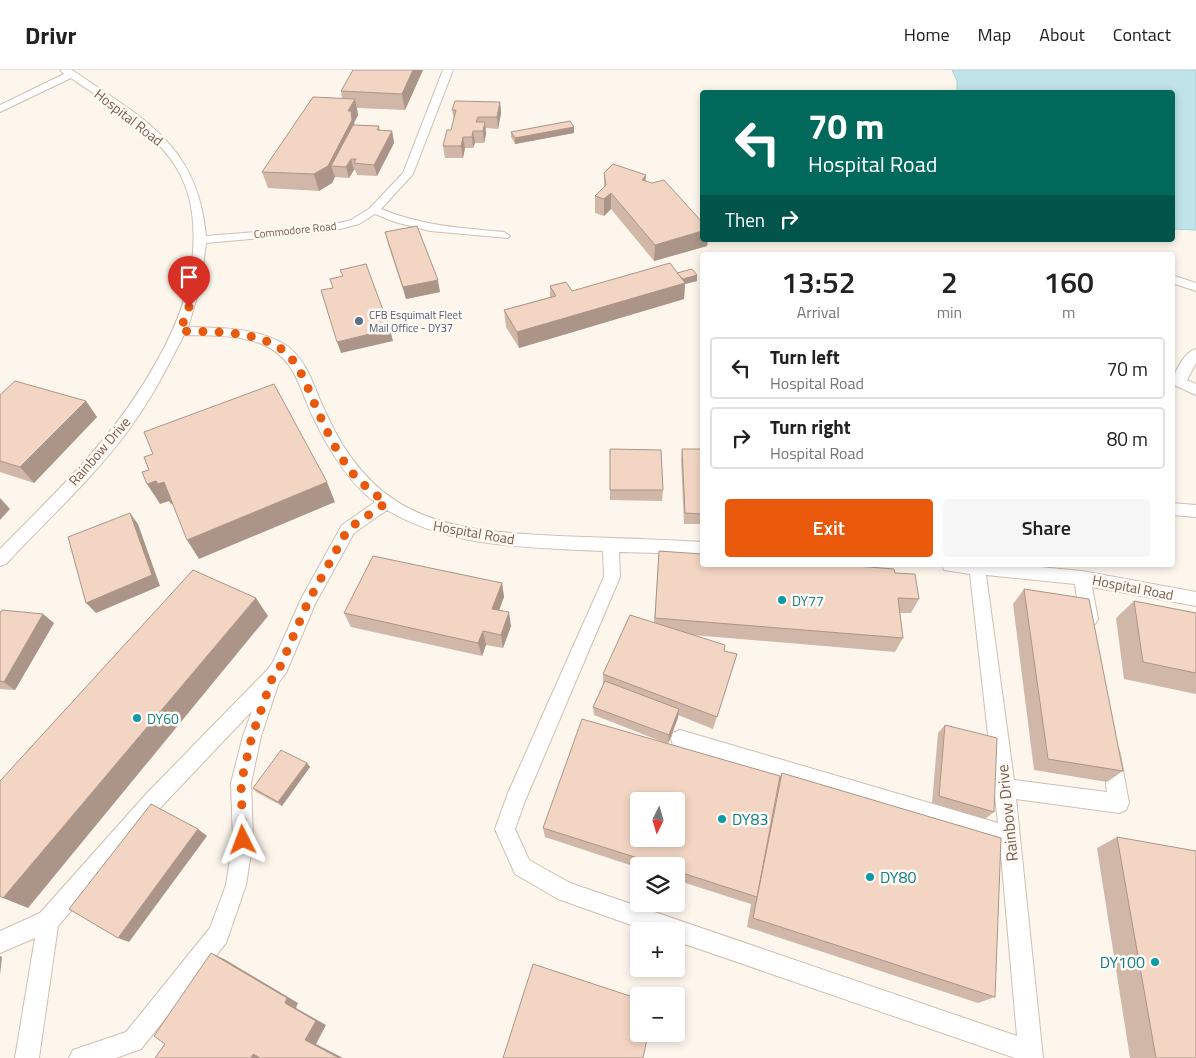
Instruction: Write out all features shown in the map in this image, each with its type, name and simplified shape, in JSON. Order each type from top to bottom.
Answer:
[{"type":"lane","name":"Commodore Road","points":[[201,240],[328,229],[355,222],[374,210],[408,174],[448,70]]},
{"type":"lane","points":[[0,109],[68,72]]},
{"type":"lane","name":"Hospital Road","points":[[68,72],[140,122],[168,148],[188,181],[196,199],[200,218],[201,240],[196,285],[180,331],[253,337],[281,348],[292,358],[299,369],[321,418],[349,469],[386,503],[424,522],[461,532],[503,539],[700,548]]},
{"type":"lane","points":[[374,210],[399,220],[430,228],[504,236]]},
{"type":"lane","points":[[1175,280],[1196,287]]},
{"type":"lane","name":"Rainbow Drive","points":[[0,559],[87,468],[123,427],[164,361],[180,331]]},
{"type":"lane","points":[[1196,353],[1184,369],[1179,382],[1196,390]]},
{"type":"lane","points":[[0,942],[48,921],[154,800],[273,676],[280,667],[308,602],[348,529],[386,503]]},
{"type":"lane","points":[[1175,509],[1196,511]]},
{"type":"lane","points":[[611,545],[612,577],[515,800],[505,829],[522,867],[565,892],[1031,1055]]},
{"type":"lane","name":"Rainbow Drive","points":[[977,567],[1005,788],[1031,1055]]},
{"type":"lane","name":"Hospital Road","points":[[986,567],[1082,578],[1196,599]]},
{"type":"lane","points":[[1082,578],[1092,636]]},
{"type":"lane","points":[[81,1058],[133,1041],[218,935],[236,885],[243,840],[241,783],[252,736],[273,676]]},
{"type":"lane","points":[[1005,788],[1119,803],[1108,734]]},
{"type":"lane","points":[[680,739],[1009,836]]},
{"type":"lane","points":[[27,1058],[48,921]]},
{"type":"water","points":[[952,70],[1196,70],[1196,230],[1175,229],[1175,90],[957,90],[957,81]]},
{"type":"building","points":[[353,70],[413,70],[402,94],[341,91]]},
{"type":"building","points":[[313,97],[355,99],[348,111],[351,111],[352,120],[328,166],[314,174],[262,172]]},
{"type":"building","points":[[455,101],[500,102],[497,117],[478,117],[476,122],[485,122],[483,131],[473,131],[472,137],[463,137],[461,146],[443,146],[447,130],[451,130],[456,110],[452,110]]},
{"type":"building","points":[[570,121],[574,127],[515,138],[511,132]]},
{"type":"building","points":[[353,125],[379,126],[377,130],[392,131],[374,165],[354,163],[356,159],[351,159],[346,167],[331,166]]},
{"type":"building","points":[[613,164],[646,175],[642,180],[652,183],[664,180],[700,220],[700,232],[655,245],[611,193],[604,199],[595,196],[606,185],[604,173]]},
{"type":"building","points":[[417,226],[438,280],[403,287],[385,232]]},
{"type":"building","points":[[670,263],[685,283],[517,332],[504,310],[556,296],[550,286],[566,282],[572,291]]},
{"type":"building","name":"CFB Esquimalt Fleet Mail Office - DY37","points":[[366,264],[390,329],[337,342],[321,290],[333,288],[330,279],[343,276],[340,270]]},
{"type":"building","points":[[692,269],[697,275],[683,279],[677,273]]},
{"type":"building","points":[[15,381],[86,401],[20,467],[0,461],[0,395]]},
{"type":"building","points":[[274,384],[327,482],[187,540],[164,482],[158,484],[156,481],[147,484],[142,472],[149,470],[144,457],[153,454],[144,432]]},
{"type":"building","points":[[610,449],[661,450],[663,490],[610,490]]},
{"type":"building","points":[[682,449],[700,449],[700,514],[685,513]]},
{"type":"building","points":[[130,513],[152,575],[86,603],[68,537]]},
{"type":"building","name":"DY77","points":[[659,551],[700,554],[700,567],[869,567],[894,569],[895,573],[915,574],[919,599],[898,598],[903,638],[655,618]]},
{"type":"building","points":[[373,556],[502,583],[492,609],[509,612],[501,635],[483,631],[478,643],[344,613]]},
{"type":"building","name":"DY60","points":[[193,570],[256,598],[3,898],[0,896],[0,781]]},
{"type":"building","points":[[1024,589],[1089,599],[1123,771],[1048,759]]},
{"type":"building","points":[[1134,601],[1196,613],[1196,673],[1143,662]]},
{"type":"building","points":[[2,610],[43,614],[4,682],[0,681],[0,613]]},
{"type":"building","points":[[630,615],[725,645],[724,651],[737,654],[717,717],[603,674]]},
{"type":"building","points":[[605,681],[679,709],[669,735],[593,707]]},
{"type":"building","name":"DY83","points":[[582,719],[780,776],[757,897],[685,874],[685,857],[635,857],[543,828]]},
{"type":"building","points":[[945,725],[997,738],[994,812],[939,796]]},
{"type":"building","points":[[281,750],[307,763],[278,802],[253,788]]},
{"type":"building","name":"DY80","points":[[782,773],[1001,838],[995,997],[753,918]]},
{"type":"building","points":[[151,804],[198,829],[118,938],[69,909]]},
{"type":"building","name":"DY100","points":[[1117,837],[1196,851],[1196,1058],[1156,1058]]},
{"type":"building","points":[[211,953],[287,998],[285,1003],[316,1021],[305,1040],[339,1058],[260,1058],[253,1054],[251,1058],[155,1058],[165,1044],[154,1036]]},
{"type":"building","points":[[533,964],[630,996],[630,1042],[646,1042],[643,1058],[503,1058]]},
{"type":"place","name":"CFB Esquimalt Fleet Mail Office - DY37","points":[[359,321]]},
{"type":"place","name":"DY77","points":[[782,600]]},
{"type":"place","name":"DY60","points":[[137,718]]},
{"type":"place","name":"DY83","points":[[722,819]]},
{"type":"place","name":"DY80","points":[[870,877]]},
{"type":"place","name":"DY100","points":[[1155,962]]},
{"type":"route","points":[[189,307],[180,331],[238,334],[253,337],[281,348],[292,358],[299,369],[321,418],[349,469],[386,503],[348,529],[308,602],[280,667],[273,676],[252,736],[241,783],[243,840]]}]
